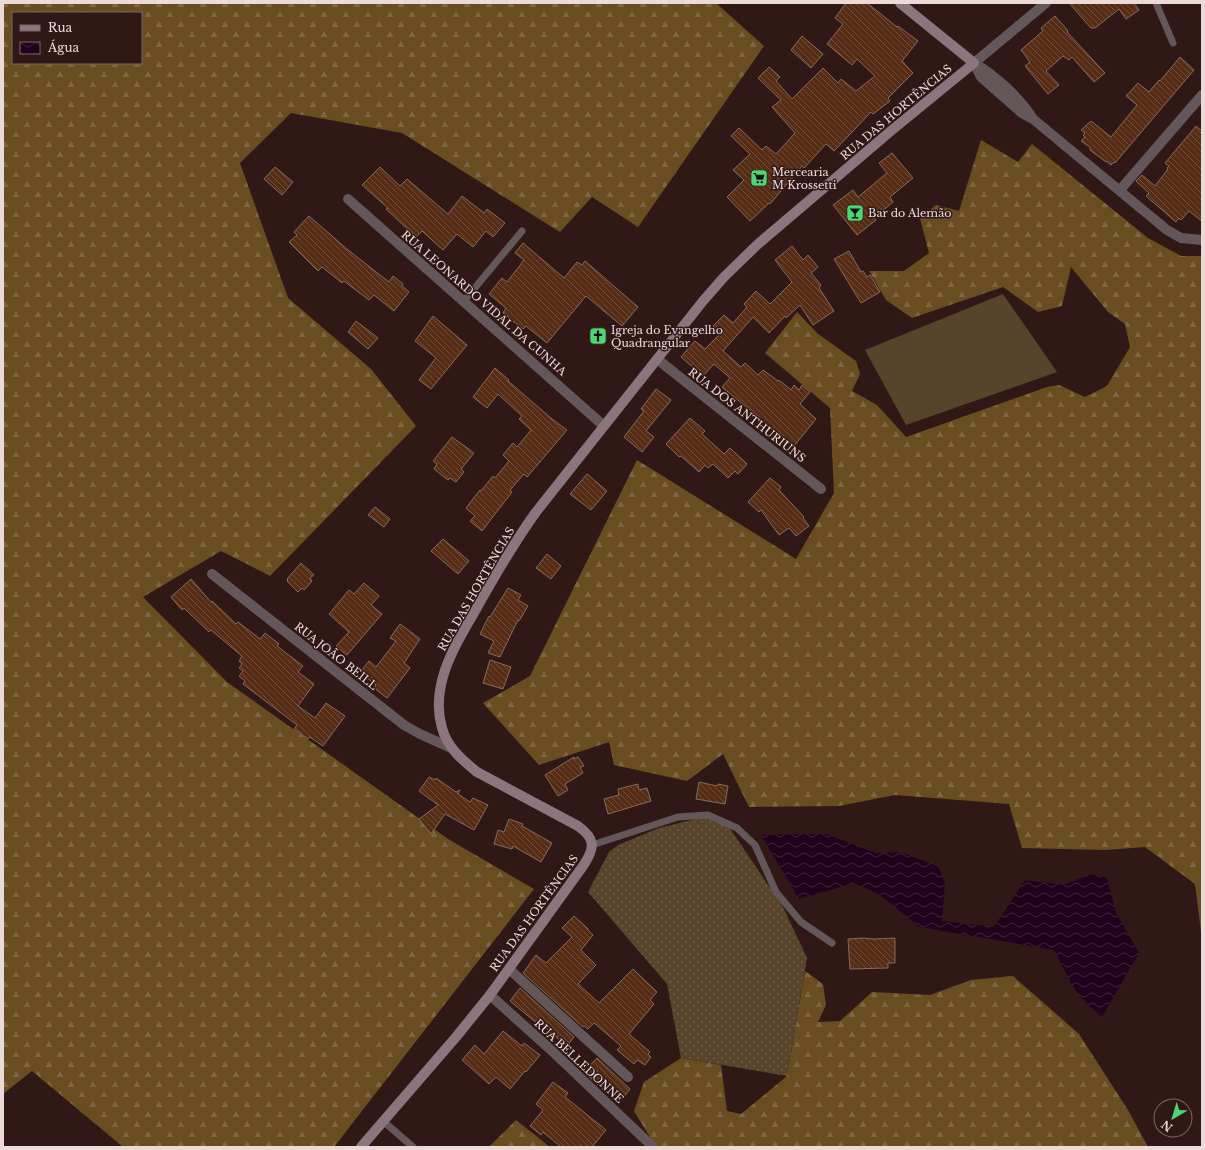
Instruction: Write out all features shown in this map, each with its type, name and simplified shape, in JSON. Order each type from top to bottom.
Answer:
[{"type":"street","points":[[900,3],[974,63],[981,77],[1022,113],[1034,119],[1167,230],[1181,238],[1202,240]]},
{"type":"street","name":"RUA DAS HORTÊNCIAS","points":[[360,1147],[456,1037],[490,995],[584,866],[590,855],[592,845],[588,833],[578,826],[477,772],[463,761],[451,748],[442,728],[439,708],[441,686],[446,667],[456,644],[513,544],[536,512],[724,277],[758,244],[892,130],[1046,3]]},
{"type":"street","points":[[1120,190],[1202,95]]},
{"type":"street","name":"RUA LEONARDO VIDAL DA CUNHA","points":[[348,199],[604,426]]},
{"type":"street","name":"RUA DOS ANTHURIUNS","points":[[657,359],[821,489]]},
{"type":"street","name":"RUA JOÃO BEILL","points":[[212,574],[404,725],[451,748]]},
{"type":"street","points":[[509,969],[628,1077]]},
{"type":"street","name":"RUA BELLEDONNE","points":[[490,995],[652,1146]]},
{"type":"lane","points":[[1156,3],[1173,43]]},
{"type":"lane","points":[[464,301],[522,231]]},
{"type":"lane","points":[[592,845],[678,817],[708,815],[737,828],[755,845],[776,892],[800,922],[832,943]]},
{"type":"lane","points":[[383,1121],[413,1147]]},
{"type":"shaded area","points":[[1003,294],[1057,372],[906,425],[865,350]]},
{"type":"shaded area","points":[[704,817],[729,827],[783,907],[807,958],[787,1076],[681,1058],[667,984],[588,892],[609,852],[618,845],[659,828]]},
{"type":"green space","points":[[3,3],[716,3],[764,46],[638,227],[592,197],[560,232],[402,133],[291,113],[240,163],[288,298],[371,369],[416,426],[270,576],[221,551],[143,597],[227,682],[448,839],[534,889],[334,1147],[123,1147],[32,1071],[3,1094]]},
{"type":"green space","points":[[981,140],[1018,162],[1032,144],[1148,238],[1181,256],[1202,256],[1202,939],[1195,884],[1145,847],[1105,850],[1022,848],[1009,804],[895,795],[839,806],[749,807],[723,754],[687,781],[614,765],[609,742],[539,765],[483,703],[530,676],[637,460],[796,559],[834,493],[830,408],[765,353],[797,312],[818,334],[856,361],[860,374],[852,391],[877,405],[906,437],[1047,387],[1059,385],[1085,397],[1107,386],[1130,347],[1125,324],[1108,312],[1071,267],[1062,306],[1038,312],[1003,287],[912,318],[886,300],[869,271],[904,271],[929,253],[920,218],[936,205],[959,211]]},
{"type":"green space","points":[[805,971],[823,984],[826,1005],[818,1022],[840,1021],[872,992],[930,995],[971,980],[1013,976],[1079,1034],[1128,1110],[1148,1147],[656,1147],[634,1111],[644,1082],[681,1058],[721,1065],[727,1111],[741,1114],[787,1076]]},
{"type":"green space","points":[[516,1120],[550,1147],[489,1147]]},
{"type":"water","points":[[826,834],[876,853],[900,852],[938,866],[945,883],[942,921],[994,927],[1025,880],[1064,885],[1091,874],[1107,878],[1116,913],[1139,953],[1102,1017],[1088,1005],[1073,987],[1054,950],[920,927],[880,895],[854,883],[799,899],[761,835]]},
{"type":"building","points":[[846,3],[867,3],[897,27],[898,26],[918,41],[902,61],[913,73],[888,98],[890,101],[873,114],[871,112],[834,151],[826,144],[804,168],[802,166],[770,204],[769,203],[750,221],[727,197],[744,180],[733,170],[750,154],[731,136],[739,128],[762,150],[766,146],[776,154],[795,133],[772,107],[781,100],[758,78],[769,67],[780,77],[776,81],[792,99],[823,68],[838,83],[841,79],[856,91],[875,76],[857,59],[852,65],[827,44],[843,24],[835,18]]},
{"type":"building","points":[[1069,3],[1134,3],[1139,10],[1126,19],[1119,9],[1095,28],[1091,28]]},
{"type":"building","points":[[1055,16],[1068,31],[1067,32],[1105,73],[1094,82],[1072,57],[1069,60],[1063,56],[1046,71],[1059,85],[1048,94],[1025,66],[1030,62],[1021,50],[1043,31],[1041,28]]},
{"type":"building","points":[[802,36],[823,54],[811,68],[791,50]]},
{"type":"building","points":[[1180,57],[1194,70],[1115,163],[1114,162],[1111,165],[1106,162],[1081,141],[1085,137],[1083,135],[1085,133],[1081,130],[1091,121],[1111,137],[1137,105],[1126,96],[1138,83],[1149,92]]},
{"type":"building","points":[[1196,126],[1202,131],[1202,221],[1189,211],[1181,220],[1179,218],[1176,222],[1146,196],[1149,193],[1136,181],[1142,175],[1155,186],[1168,169],[1167,168],[1169,166],[1165,163]]},
{"type":"building","points":[[892,153],[913,178],[890,197],[893,202],[874,218],[876,220],[857,235],[833,205],[853,190],[858,197],[887,173],[879,163]]},
{"type":"building","points":[[275,167],[293,182],[282,195],[264,179]]},
{"type":"building","points":[[380,167],[400,186],[407,179],[448,214],[462,196],[484,213],[487,209],[505,223],[493,237],[486,231],[473,247],[457,234],[443,250],[422,231],[416,237],[386,209],[388,208],[362,185]]},
{"type":"building","points":[[309,216],[348,250],[389,282],[393,276],[403,284],[402,286],[409,292],[394,311],[374,295],[369,300],[344,281],[342,283],[322,267],[318,271],[289,242],[297,235],[294,232]]},
{"type":"building","points":[[523,243],[564,278],[577,262],[582,265],[585,261],[638,307],[622,326],[586,296],[547,343],[526,326],[523,329],[503,313],[506,308],[489,294],[502,278],[507,282],[524,260],[515,253]]},
{"type":"building","points":[[792,246],[803,260],[808,255],[818,267],[811,273],[821,285],[819,288],[834,311],[813,325],[800,305],[786,318],[785,316],[769,333],[753,317],[723,351],[741,367],[745,363],[758,375],[763,370],[791,390],[794,385],[799,390],[802,385],[810,392],[800,404],[816,419],[794,446],[722,387],[730,378],[714,364],[703,376],[681,357],[695,341],[705,349],[721,333],[713,326],[724,315],[733,323],[747,307],[744,304],[756,291],[770,304],[792,282],[775,260]]},
{"type":"building","points":[[849,251],[861,272],[863,271],[867,277],[870,275],[880,292],[861,303],[834,259]]},
{"type":"building","points":[[433,316],[467,345],[431,389],[419,380],[436,358],[415,341]]},
{"type":"building","points":[[356,321],[378,338],[368,349],[348,332]]},
{"type":"building","points":[[495,368],[552,419],[567,430],[527,477],[524,474],[510,490],[512,492],[482,531],[470,521],[475,516],[466,508],[480,490],[481,491],[493,476],[495,478],[509,461],[503,455],[513,443],[517,447],[531,430],[519,419],[522,416],[498,394],[487,408],[473,397]]},
{"type":"building","points":[[656,389],[671,400],[646,431],[654,437],[642,452],[624,437],[644,411],[641,409]]},
{"type":"building","points":[[690,418],[705,431],[702,434],[724,454],[730,448],[747,464],[738,474],[735,471],[728,478],[713,464],[708,468],[705,465],[699,472],[681,456],[679,457],[666,444]]},
{"type":"building","points":[[452,437],[474,453],[461,469],[464,472],[456,482],[450,478],[448,480],[434,469],[437,464],[433,461]]},
{"type":"building","points":[[587,474],[607,491],[591,510],[570,494]]},
{"type":"building","points":[[770,478],[781,487],[779,490],[804,517],[803,518],[809,526],[796,536],[789,528],[779,535],[761,510],[759,512],[748,502]]},
{"type":"building","points":[[375,507],[390,519],[384,527],[368,515]]},
{"type":"building","points":[[443,539],[469,561],[458,574],[431,551]]},
{"type":"building","points":[[547,554],[561,566],[551,579],[536,568]]},
{"type":"building","points":[[301,563],[314,575],[310,578],[312,581],[304,590],[302,588],[298,592],[287,581],[287,579]]},
{"type":"building","points":[[191,579],[211,602],[212,601],[236,624],[238,622],[260,639],[265,633],[279,644],[277,646],[303,666],[298,672],[314,684],[298,706],[315,718],[326,703],[345,716],[323,746],[310,737],[308,739],[294,729],[297,725],[243,684],[245,681],[239,676],[243,671],[239,668],[242,664],[239,661],[242,656],[211,630],[209,632],[184,608],[182,610],[171,597]]},
{"type":"building","points":[[364,583],[379,596],[371,605],[382,614],[347,655],[336,646],[349,632],[329,614],[349,590],[354,594]]},
{"type":"building","points":[[508,588],[521,595],[518,600],[528,606],[519,621],[518,620],[500,657],[488,653],[494,641],[480,634],[489,616],[490,617]]},
{"type":"building","points":[[400,624],[420,639],[404,663],[410,668],[387,698],[374,688],[376,685],[360,672],[369,661],[376,667],[396,641],[390,638]]},
{"type":"building","points":[[490,660],[511,667],[503,689],[483,683]]},
{"type":"building","points":[[574,757],[574,759],[578,757],[584,766],[580,767],[583,773],[565,784],[568,790],[558,796],[545,775]]},
{"type":"building","points":[[429,777],[435,780],[436,778],[456,792],[460,790],[458,794],[470,802],[473,798],[488,805],[474,830],[445,814],[431,834],[419,819],[438,805],[419,791]]},
{"type":"building","points":[[699,782],[717,786],[718,784],[728,786],[725,804],[696,799]]},
{"type":"building","points":[[638,784],[639,790],[647,788],[651,801],[608,814],[604,799],[619,795],[618,789]]},
{"type":"building","points":[[509,819],[523,824],[522,826],[552,843],[541,862],[513,846],[512,849],[494,844],[498,830],[504,832]]},
{"type":"building","points":[[574,916],[593,935],[581,950],[596,965],[578,984],[599,1003],[633,969],[657,992],[650,1000],[654,1004],[629,1034],[650,1052],[648,1054],[651,1057],[645,1065],[637,1060],[634,1064],[617,1050],[621,1046],[594,1023],[588,1029],[584,1026],[583,1027],[523,973],[536,955],[546,963],[572,937],[562,928]]},
{"type":"building","points":[[895,938],[895,963],[888,963],[888,968],[850,969],[848,939]]},
{"type":"building","points":[[520,988],[574,1037],[567,1046],[510,1001]]},
{"type":"building","points":[[503,1031],[522,1046],[524,1043],[540,1055],[510,1089],[496,1077],[489,1084],[462,1060],[475,1045],[484,1054]]},
{"type":"building","points":[[597,1058],[630,1089],[623,1098],[611,1089],[607,1093],[584,1072]]},
{"type":"building","points":[[553,1082],[568,1093],[565,1097],[606,1130],[592,1147],[561,1147],[543,1132],[541,1135],[530,1126],[543,1110],[536,1104]]},
{"type":"place","name":"Mercearia M Krossetti","points":[[759,178]]},
{"type":"place","name":"Bar do Alemão","points":[[855,213]]},
{"type":"place","name":"Igreja do Evangelho Quadrangular","points":[[598,336]]}]
